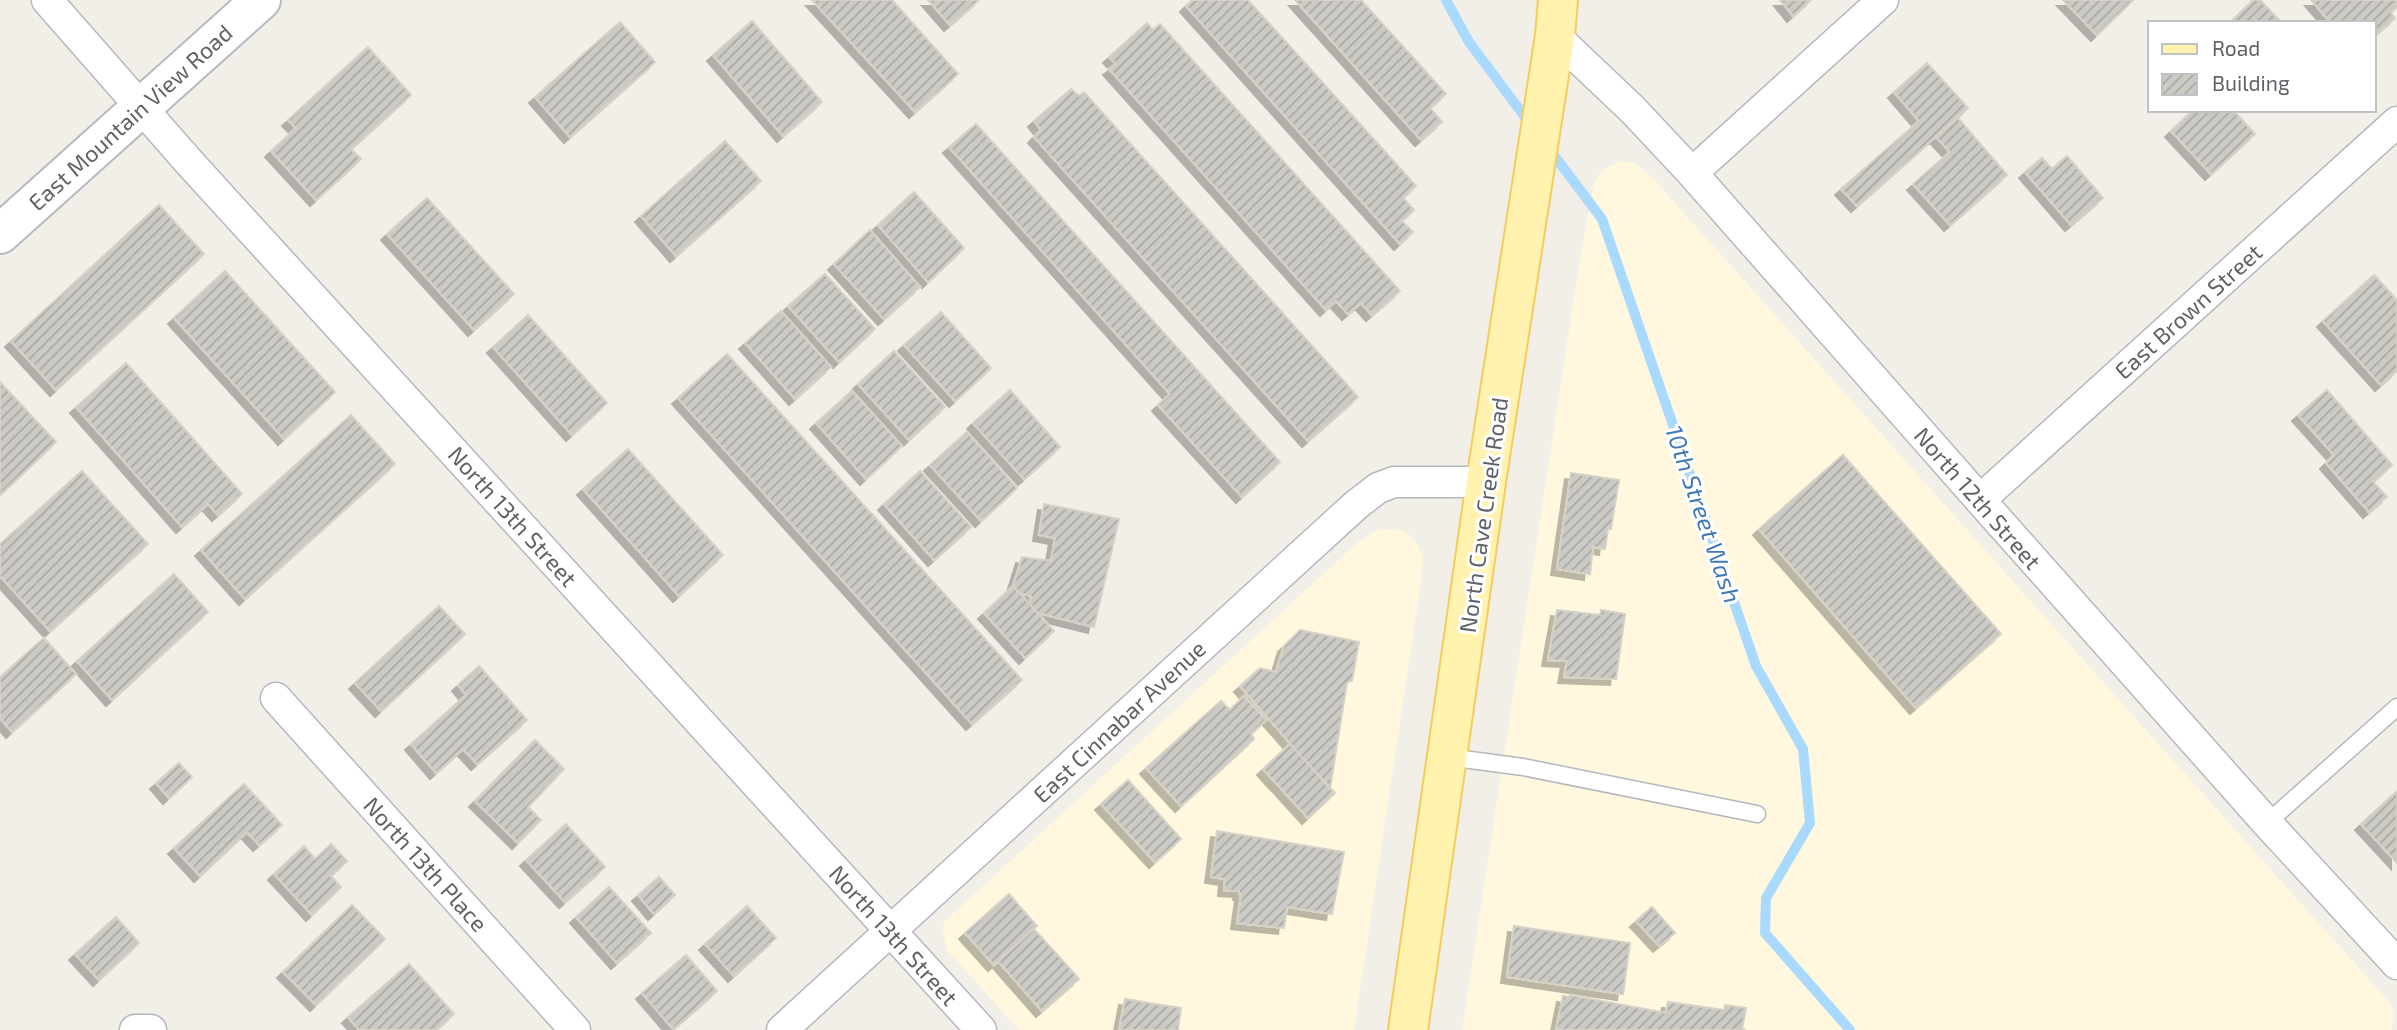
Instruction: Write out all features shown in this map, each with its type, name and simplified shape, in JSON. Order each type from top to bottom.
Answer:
[{"type":"main road","name":"North Cave Creek Road","points":[[1408,1030],[1486,482],[1557,18]]},
{"type":"street","name":"North 13th Street","points":[[47,0],[141,108],[981,1030]]},
{"type":"street","name":"East Mountain View Road","points":[[0,234],[261,0]]},
{"type":"street","points":[[1692,173],[1883,0]]},
{"type":"street","name":"North 12th Street","points":[[1557,18],[1633,110],[1692,173],[1979,500],[2267,823],[2397,964]]},
{"type":"street","name":"East Brown Street","points":[[1979,500],[2397,122]]},
{"type":"street","name":"East Cinnabar Avenue","points":[[782,1030],[1356,505],[1378,488],[1394,482],[1486,482]]},
{"type":"street","name":"North 13th Place","points":[[276,698],[575,1030]]},
{"type":"street","points":[[135,1030],[151,1030]]},
{"type":"lane","points":[[2267,823],[2397,707]]},
{"type":"lane","points":[[1448,757],[1524,767],[1758,814]]},
{"type":"shaded area","points":[[1621,161],[1636,164],[1649,174],[2391,1004],[2394,1015],[2391,1030],[1462,1030],[1578,271],[1594,182],[1604,169]]},
{"type":"shaded area","points":[[1377,530],[1405,531],[1418,545],[1423,557],[1422,576],[1354,1030],[1019,1030],[948,951],[942,931],[944,922],[1357,543]]},
{"type":"building","points":[[812,0],[892,0],[958,74],[915,112]]},
{"type":"building","points":[[928,0],[979,0],[950,25]]},
{"type":"building","points":[[1192,0],[1248,0],[1416,186],[1403,198],[1414,210],[1402,221],[1413,232],[1400,244],[1186,6]]},
{"type":"building","points":[[1295,0],[1361,0],[1446,94],[1430,108],[1442,122],[1421,140]]},
{"type":"building","points":[[1780,0],[1811,0],[1793,16]]},
{"type":"building","points":[[2063,0],[2133,0],[2097,35]]},
{"type":"building","points":[[2253,0],[2260,0],[2280,21],[2232,21]]},
{"type":"building","points":[[2311,0],[2397,0],[2397,7],[2391,13],[2395,18],[2376,34],[2376,21],[2329,21]]},
{"type":"building","points":[[752,21],[822,102],[783,136],[713,55]]},
{"type":"building","points":[[620,22],[655,62],[570,137],[535,97]]},
{"type":"building","points":[[1147,23],[1153,30],[1160,24],[1400,291],[1372,315],[1361,303],[1348,314],[1336,301],[1326,310],[1109,69],[1116,64],[1109,57]]},
{"type":"building","points":[[368,47],[411,95],[351,149],[361,159],[316,200],[271,151],[296,128],[288,120]]},
{"type":"building","points":[[1927,63],[1968,108],[1857,206],[1841,189],[1919,121],[1894,92]]},
{"type":"building","points":[[1071,89],[1079,96],[1084,92],[1358,397],[1308,441],[1034,137],[1041,130],[1034,121]]},
{"type":"building","points":[[2191,112],[2235,112],[2255,134],[2211,174],[2171,131]]},
{"type":"building","points":[[1958,118],[2007,175],[1950,225],[1913,184],[1950,152],[1936,137]]},
{"type":"building","points":[[976,124],[1280,462],[1242,497],[1158,405],[1170,394],[949,147]]},
{"type":"building","points":[[725,141],[761,181],[676,256],[641,216]]},
{"type":"building","points":[[2067,156],[2103,198],[2071,225],[2025,172],[2042,158],[2052,169]]},
{"type":"building","points":[[914,192],[964,248],[928,282],[878,225]]},
{"type":"building","points":[[427,198],[514,294],[474,330],[387,234]]},
{"type":"building","points":[[159,205],[204,254],[56,390],[11,341]]},
{"type":"building","points":[[870,230],[920,287],[884,319],[834,264]]},
{"type":"building","points":[[225,271],[335,392],[284,439],[174,318]]},
{"type":"building","points":[[825,274],[875,329],[839,362],[788,306]]},
{"type":"building","points":[[2374,275],[2397,300],[2397,371],[2381,385],[2323,321]]},
{"type":"building","points":[[781,311],[831,367],[795,399],[745,343]]},
{"type":"building","points":[[941,312],[991,368],[955,401],[904,345]]},
{"type":"building","points":[[528,315],[607,403],[572,435],[493,347]]},
{"type":"building","points":[[894,351],[945,407],[909,440],[858,384]]},
{"type":"building","points":[[727,354],[1022,680],[972,724],[678,398]]},
{"type":"building","points":[[126,363],[242,494],[218,515],[208,504],[182,527],[76,407]]},
{"type":"building","points":[[0,382],[56,442],[0,495]]},
{"type":"building","points":[[1010,390],[1060,447],[1024,479],[973,423]]},
{"type":"building","points":[[2327,390],[2392,465],[2373,482],[2387,497],[2369,512],[2326,463],[2334,455],[2298,415]]},
{"type":"building","points":[[852,391],[902,446],[866,479],[816,423]]},
{"type":"building","points":[[351,415],[395,464],[245,599],[201,550]]},
{"type":"building","points":[[967,432],[1017,488],[981,521],[930,465]]},
{"type":"building","points":[[628,449],[723,555],[679,596],[583,489]]},
{"type":"building","points":[[1843,455],[2001,634],[1916,708],[1759,529]]},
{"type":"building","points":[[82,471],[148,544],[50,631],[0,576],[0,544]]},
{"type":"building","points":[[920,471],[971,527],[934,560],[884,504]]},
{"type":"building","points":[[1571,473],[1619,480],[1605,549],[1593,547],[1590,574],[1557,569]]},
{"type":"building","points":[[1044,504],[1119,519],[1094,627],[1038,613],[1030,604],[1031,596],[1019,593],[1013,586],[1022,557],[1051,561],[1055,538],[1039,535]]},
{"type":"building","points":[[174,574],[208,612],[112,700],[77,661]]},
{"type":"building","points":[[1013,586],[1054,631],[1025,658],[984,613]]},
{"type":"building","points":[[439,606],[465,634],[381,711],[355,683]]},
{"type":"building","points":[[1557,610],[1600,615],[1601,610],[1625,614],[1616,679],[1564,677],[1567,661],[1548,660]]},
{"type":"building","points":[[1300,630],[1359,642],[1352,681],[1347,682],[1330,789],[1240,686],[1260,668],[1276,672],[1284,646]]},
{"type":"building","points":[[44,638],[76,674],[12,732],[0,718],[0,677]]},
{"type":"building","points":[[479,666],[527,720],[477,764],[463,749],[436,773],[411,744],[466,695],[458,685]]},
{"type":"building","points":[[1244,696],[1266,720],[1251,734],[1254,739],[1181,806],[1146,768],[1221,701],[1230,710]]},
{"type":"building","points":[[535,740],[564,769],[528,807],[541,820],[518,843],[475,801]]},
{"type":"building","points":[[1290,744],[1335,793],[1308,818],[1263,769]]},
{"type":"building","points":[[179,763],[192,777],[169,798],[156,783]]},
{"type":"building","points":[[1128,780],[1181,839],[1155,862],[1101,804]]},
{"type":"building","points":[[244,784],[282,825],[259,845],[247,832],[200,876],[174,848]]},
{"type":"building","points":[[2397,791],[2397,863],[2361,824]]},
{"type":"building","points":[[566,824],[605,867],[565,902],[526,860]]},
{"type":"building","points":[[1217,831],[1344,852],[1332,914],[1287,907],[1284,928],[1237,923],[1241,895],[1239,891],[1224,890],[1225,879],[1211,877]]},
{"type":"building","points":[[331,844],[347,861],[331,876],[341,887],[312,915],[274,874],[304,846],[315,859]]},
{"type":"building","points":[[659,877],[675,895],[654,914],[638,895]]},
{"type":"building","points":[[609,887],[651,933],[617,963],[576,917]]},
{"type":"building","points":[[1009,894],[1037,926],[994,965],[965,933]]},
{"type":"building","points":[[352,905],[385,939],[316,1005],[283,972]]},
{"type":"building","points":[[747,906],[776,938],[734,976],[705,944]]},
{"type":"building","points":[[1652,907],[1675,933],[1659,946],[1636,921]]},
{"type":"building","points":[[116,917],[139,943],[99,980],[75,954]]},
{"type":"building","points":[[1514,926],[1630,943],[1623,994],[1507,977]]},
{"type":"building","points":[[1034,929],[1079,979],[1042,1011],[998,961]]},
{"type":"building","points":[[686,955],[717,991],[673,1029],[642,993]]},
{"type":"building","points":[[409,964],[454,1014],[436,1030],[359,1030],[348,1017]]},
{"type":"building","points":[[1570,995],[1666,1013],[1668,1002],[1724,1010],[1725,1005],[1746,1008],[1742,1029],[1746,1030],[1556,1030],[1563,996]]},
{"type":"building","points":[[1125,999],[1181,1008],[1178,1030],[1119,1030]]},
{"type":"waterway","name":"10th Street Wash","points":[[1446,0],[1469,42],[1531,125]]},
{"type":"waterway","name":"10th Street Wash","points":[[1547,146],[1602,219],[1756,666],[1803,749],[1810,823],[1766,898],[1765,933],[1850,1030]]}]
